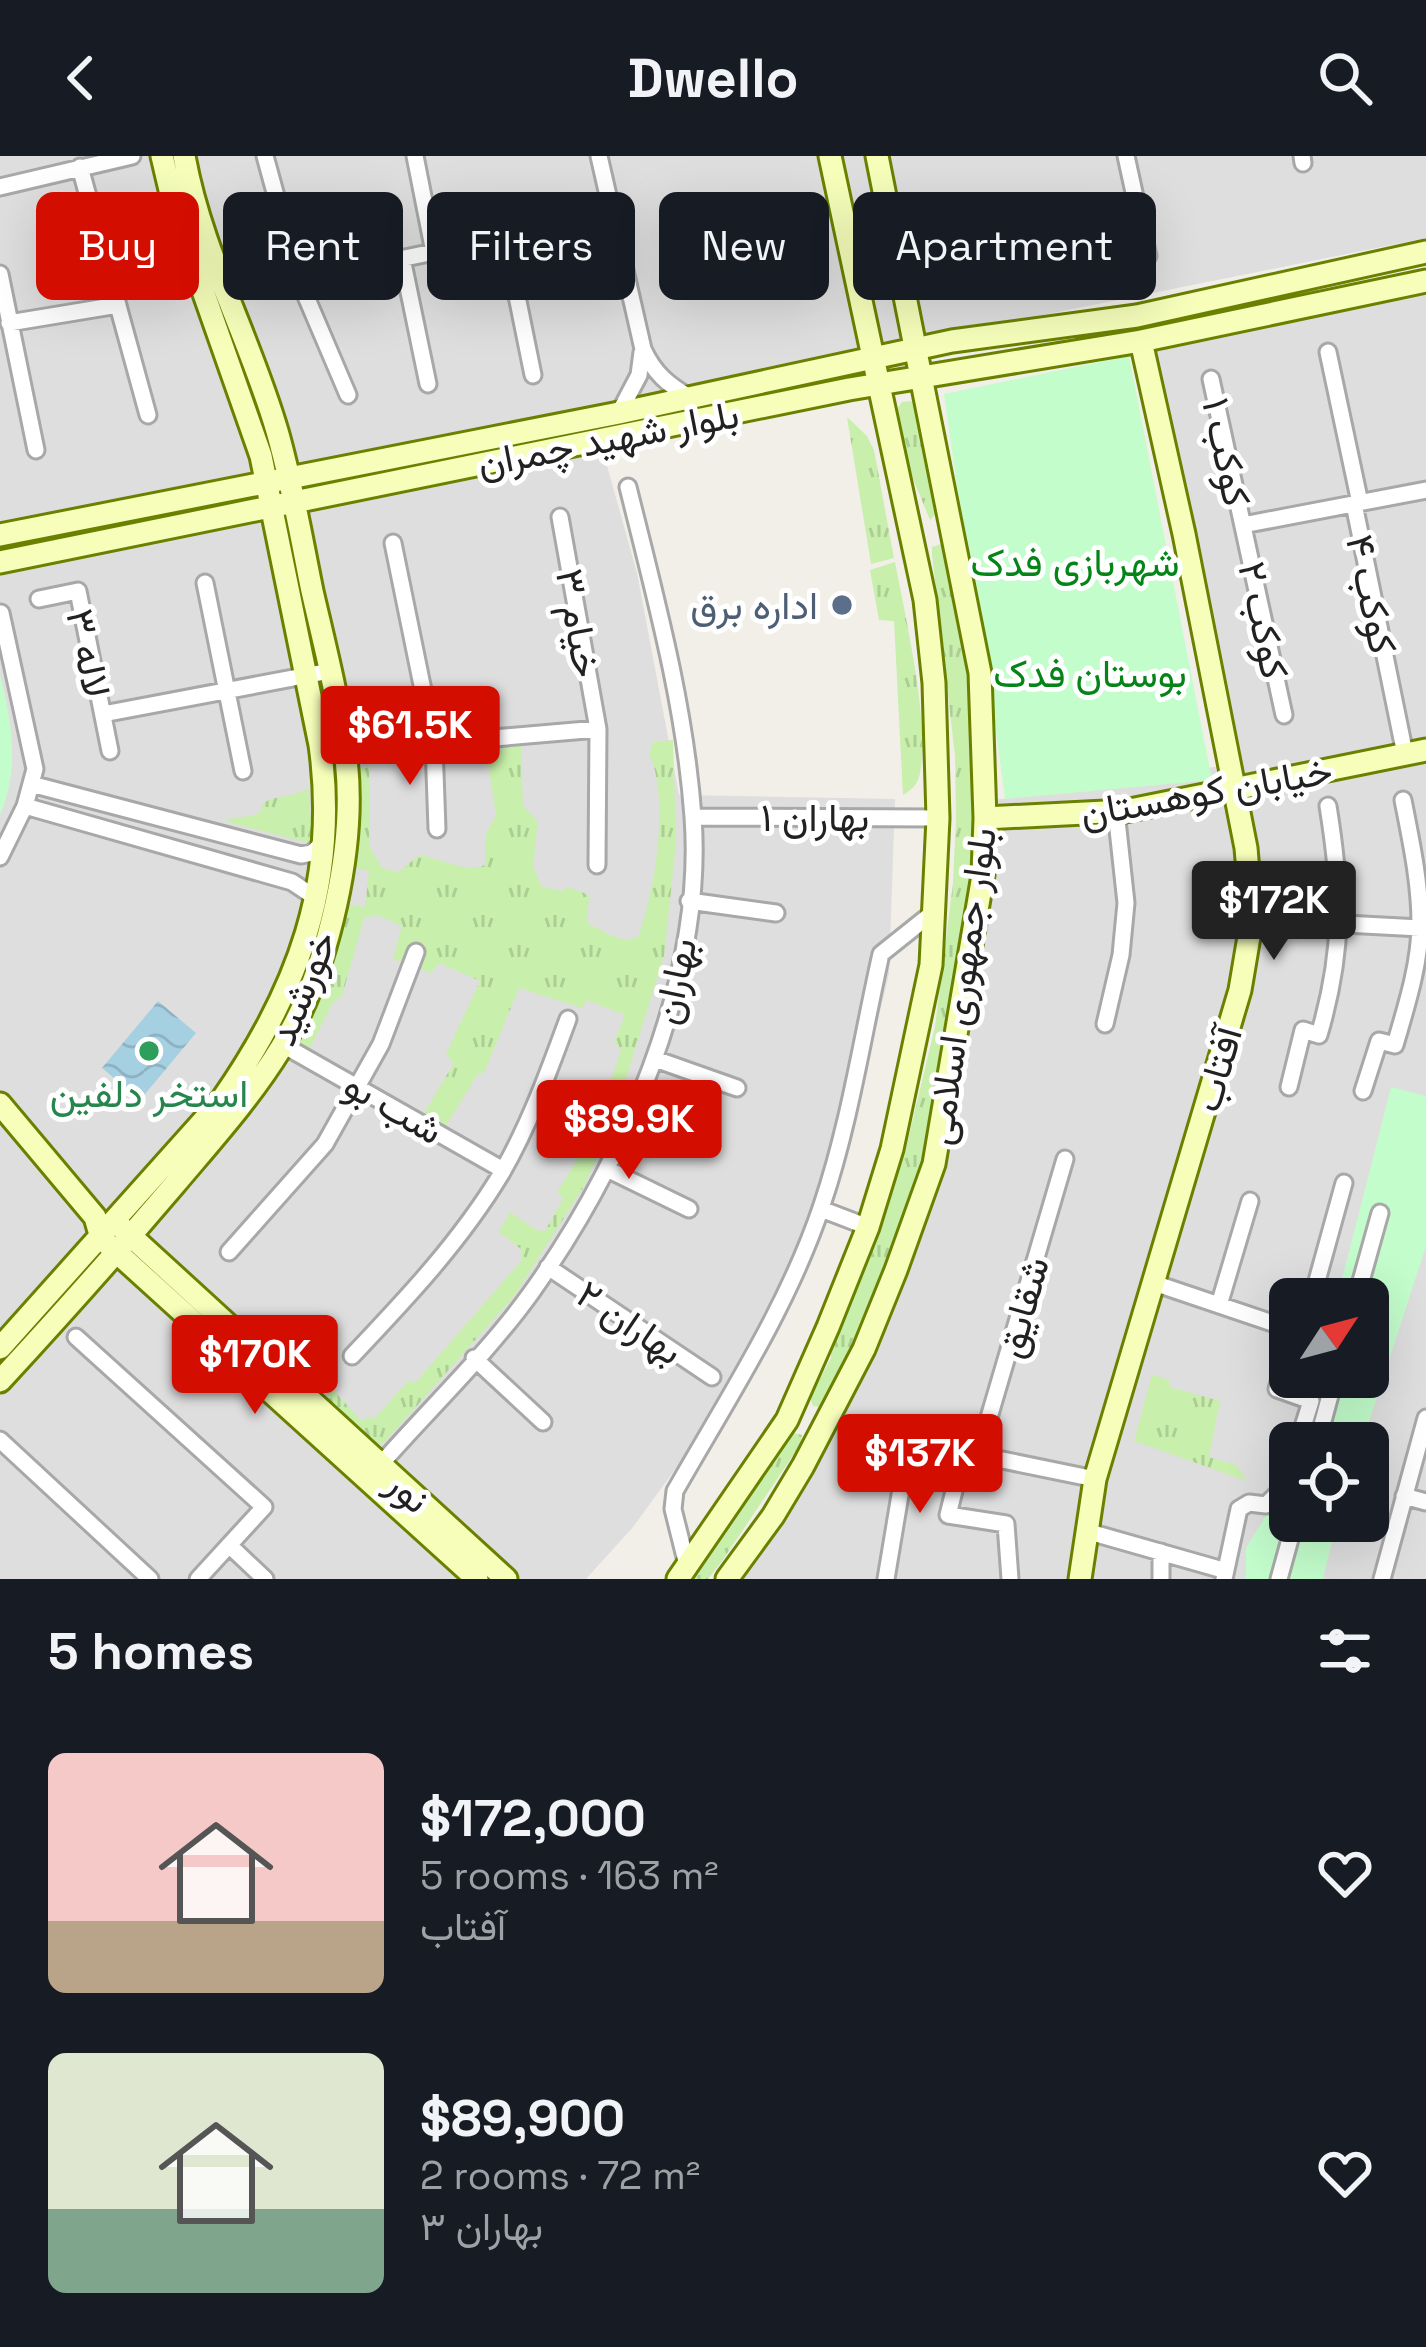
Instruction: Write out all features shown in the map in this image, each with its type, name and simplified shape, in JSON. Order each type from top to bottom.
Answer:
[{"type":"main road","points":[[162,156],[175,211],[280,492]]},
{"type":"main road","points":[[184,156],[197,211],[276,426],[280,492]]},
{"type":"main road","points":[[818,156],[842,213]]},
{"type":"main road","points":[[830,156],[842,213]]},
{"type":"main road","name":"بلوار جمهوری اسلامی","points":[[727,1579],[783,1499],[864,1349],[934,1165],[983,875],[980,673],[880,156]]},
{"type":"main road","name":"بلوار جمهوری اسلامی","points":[[683,1572],[787,1420],[868,1227],[916,1052],[936,910],[934,683],[925,600],[842,213]]},
{"type":"main road","name":"بلوار شهید چمران","points":[[0,562],[651,404],[918,349],[1137,316],[1426,252]]},
{"type":"main road","name":"بلوار شهید چمران","points":[[0,536],[924,379],[1325,305],[1426,281]]},
{"type":"main road","name":"آفتاب","points":[[1080,1579],[1095,1479],[1240,990],[1252,919],[1246,848],[1141,340]]},
{"type":"main road","name":"خورشید","points":[[0,1348],[235,1113],[283,1045],[329,929],[347,820],[345,751],[330,670],[280,492]]},
{"type":"main road","name":"خورشید","points":[[0,1381],[247,1064],[289,985],[310,927],[324,841],[326,787],[280,492]]},
{"type":"main road","points":[[910,537],[952,529]]},
{"type":"main road","name":"خیابان کوهستان","points":[[985,818],[1116,812],[1416,752]]},
{"type":"main road","name":"نور","points":[[0,1104],[112,1233],[477,1579]]},
{"type":"main road","name":"نور","points":[[112,1233],[506,1579]]},
{"type":"street","points":[[0,188],[132,156]]},
{"type":"street","points":[[265,156],[275,192]]},
{"type":"street","points":[[415,156],[427,217]]},
{"type":"street","points":[[599,156],[607,192]]},
{"type":"street","points":[[1126,156],[1134,192]]},
{"type":"street","points":[[80,167],[148,416]]},
{"type":"street","points":[[403,264],[428,384]]},
{"type":"street","points":[[0,274],[36,450]]},
{"type":"street","points":[[308,300],[348,395]]},
{"type":"street","points":[[517,300],[532,375]]},
{"type":"street","points":[[632,300],[643,349],[660,376],[691,398]]},
{"type":"street","points":[[9,323],[118,305]]},
{"type":"street","points":[[619,413],[639,375],[643,349]]},
{"type":"street","name":"کوکب ۴","points":[[1328,352],[1357,504],[1416,752]]},
{"type":"street","name":"کوکب ۱","points":[[1211,379],[1244,525]]},
{"type":"street","name":"بهاران","points":[[380,1465],[529,1296],[591,1202],[655,1060],[680,962],[693,817],[680,700],[628,487]]},
{"type":"street","points":[[1244,525],[1426,490]]},
{"type":"street","name":"خیام ۳","points":[[560,517],[598,729],[597,865]]},
{"type":"street","name":"کوکب ۲","points":[[1244,525],[1284,716]]},
{"type":"street","points":[[393,543],[434,744],[437,829]]},
{"type":"street","points":[[205,583],[243,771]]},
{"type":"street","name":"لاله ۳","points":[[39,598],[79,591],[110,751]]},
{"type":"street","points":[[0,857],[25,806],[35,769],[1,613]]},
{"type":"street","points":[[103,714],[330,670]]},
{"type":"street","points":[[345,751],[598,729]]},
{"type":"street","points":[[32,784],[301,855],[313,853],[324,841]]},
{"type":"street","points":[[1363,1091],[1378,1041],[1395,1046],[1420,928],[1416,870],[1403,800]]},
{"type":"street","points":[[25,806],[292,882],[316,898]]},
{"type":"street","points":[[1289,1087],[1303,1030],[1319,1035],[1331,993],[1340,880],[1328,806]]},
{"type":"street","points":[[1105,1024],[1121,956],[1126,903],[1116,812]]},
{"type":"street","name":"بهاران ۱","points":[[693,817],[938,818]]},
{"type":"street","points":[[292,882],[305,870],[301,855]]},
{"type":"street","points":[[689,901],[776,913]]},
{"type":"street","points":[[683,1572],[673,1509],[675,1491],[751,1363],[821,1209],[848,1116],[881,954],[936,910]]},
{"type":"street","points":[[1252,919],[1420,928]]},
{"type":"street","points":[[229,1252],[325,1144],[360,1087],[416,952]]},
{"type":"street","points":[[352,1356],[459,1236],[503,1170],[568,1019]]},
{"type":"street","name":"شب بو","points":[[283,1045],[503,1170]]},
{"type":"street","points":[[655,1060],[737,1088]]},
{"type":"street","name":"شقایق","points":[[978,1455],[1065,1160]]},
{"type":"street","points":[[607,1169],[689,1209]]},
{"type":"street","points":[[1318,1278],[1344,1183]]},
{"type":"street","points":[[1219,1305],[1250,1201]]},
{"type":"street","points":[[821,1209],[868,1227]]},
{"type":"street","points":[[1362,1278],[1380,1213]]},
{"type":"street","name":"بهاران ۲","points":[[548,1267],[712,1377]]},
{"type":"street","points":[[1154,1283],[1269,1323]]},
{"type":"street","points":[[76,1337],[264,1508],[198,1579]]},
{"type":"street","points":[[474,1358],[543,1422]]},
{"type":"street","points":[[1302,1398],[1311,1401],[1304,1422]]},
{"type":"street","points":[[1382,1579],[1426,1418]]},
{"type":"street","points":[[0,1440],[150,1579]]},
{"type":"street","points":[[886,1579],[908,1447],[978,1455],[1095,1479]]},
{"type":"street","points":[[959,1471],[949,1515],[1006,1524],[1010,1579]]},
{"type":"street","points":[[1404,1496],[1426,1502]]},
{"type":"street","points":[[1086,1531],[1224,1574],[1240,1509],[1249,1503],[1269,1502]]},
{"type":"street","points":[[1279,1579],[1289,1542]]},
{"type":"street","points":[[229,1545],[265,1579]]},
{"type":"street","points":[[1161,1579],[1162,1552]]},
{"type":"shaded area","points":[[0,156],[1426,156],[1426,238],[1156,292],[1156,192],[853,192],[853,300],[1118,300],[0,525]]},
{"type":"shaded area","points":[[1426,276],[1426,1579],[718,1579],[814,1446],[886,1307],[945,1164],[976,1003],[988,801],[1227,765],[1139,335]]},
{"type":"shaded area","points":[[594,419],[637,573],[679,795],[895,799],[889,974],[842,1168],[772,1337],[633,1527],[586,1579],[0,1579],[0,553]]},
{"type":"green space","name":"بوستان فدک","points":[[1129,356],[1212,780],[1005,799],[978,594],[944,394]]},
{"type":"green space","points":[[911,401],[920,408],[938,511],[930,520],[907,464],[897,409]]},
{"type":"green space","points":[[847,417],[874,450],[894,558],[871,564]]},
{"type":"green space","points":[[941,544],[948,550],[970,681],[978,817],[956,1002],[930,1138],[882,1282],[835,1389],[822,1407],[813,1406],[810,1398],[831,1358],[831,1345],[905,1152],[935,1027],[956,818],[955,756],[932,555],[932,547]]},
{"type":"green space","points":[[895,562],[922,726],[919,777],[903,795],[894,621],[879,620],[870,570]]},
{"type":"green space","points":[[0,675],[12,745],[10,780],[0,815]]},
{"type":"green space","points":[[673,740],[676,844],[664,956],[611,1127],[584,1186],[515,1295],[383,1444],[374,1443],[324,1400],[332,1389],[362,1421],[368,1416],[373,1420],[409,1380],[415,1383],[522,1260],[522,1250],[499,1232],[510,1212],[545,1231],[563,1199],[557,1192],[602,1105],[621,1049],[614,1042],[625,1015],[587,1000],[582,1008],[519,988],[484,1073],[478,1074],[445,1127],[423,1115],[454,1063],[446,1054],[480,981],[439,963],[431,973],[393,959],[402,926],[378,915],[364,918],[342,996],[333,1002],[309,1050],[296,1045],[321,988],[344,904],[365,907],[369,871],[355,868],[362,807],[357,768],[369,766],[369,845],[382,868],[399,872],[419,855],[477,867],[485,865],[485,836],[496,815],[486,751],[521,745],[523,806],[538,822],[533,866],[542,887],[562,891],[568,887],[589,895],[587,924],[630,939],[638,937],[644,918],[658,845],[659,794],[649,753],[653,742]]},
{"type":"green space","points":[[308,788],[309,843],[224,821],[256,814],[269,800]]},
{"type":"green space","points":[[1391,1087],[1426,1096],[1426,1246],[1389,1360],[1389,1278],[1342,1278]]},
{"type":"green space","points":[[1152,1375],[1169,1380],[1170,1387],[1220,1401],[1209,1457],[1236,1465],[1247,1481],[1134,1441]]},
{"type":"green space","points":[[1311,1398],[1377,1398],[1369,1422],[1304,1422]]},
{"type":"green space","points":[[790,1432],[802,1435],[800,1445],[722,1561],[708,1579],[688,1579]]},
{"type":"green space","points":[[1269,1511],[1269,1542],[1332,1542],[1323,1579],[1246,1579],[1246,1548]]},
{"type":"water","name":"استخر دلفین","points":[[158,1001],[196,1033],[140,1100],[102,1068]]},
{"type":"place","name":"اداره برق","points":[[842,605]]},
{"type":"place","name":"استخر دلفین","points":[[149,1051]]},
{"type":"park label","name":"شهربازی فدک","points":[[1075,562]]}]
